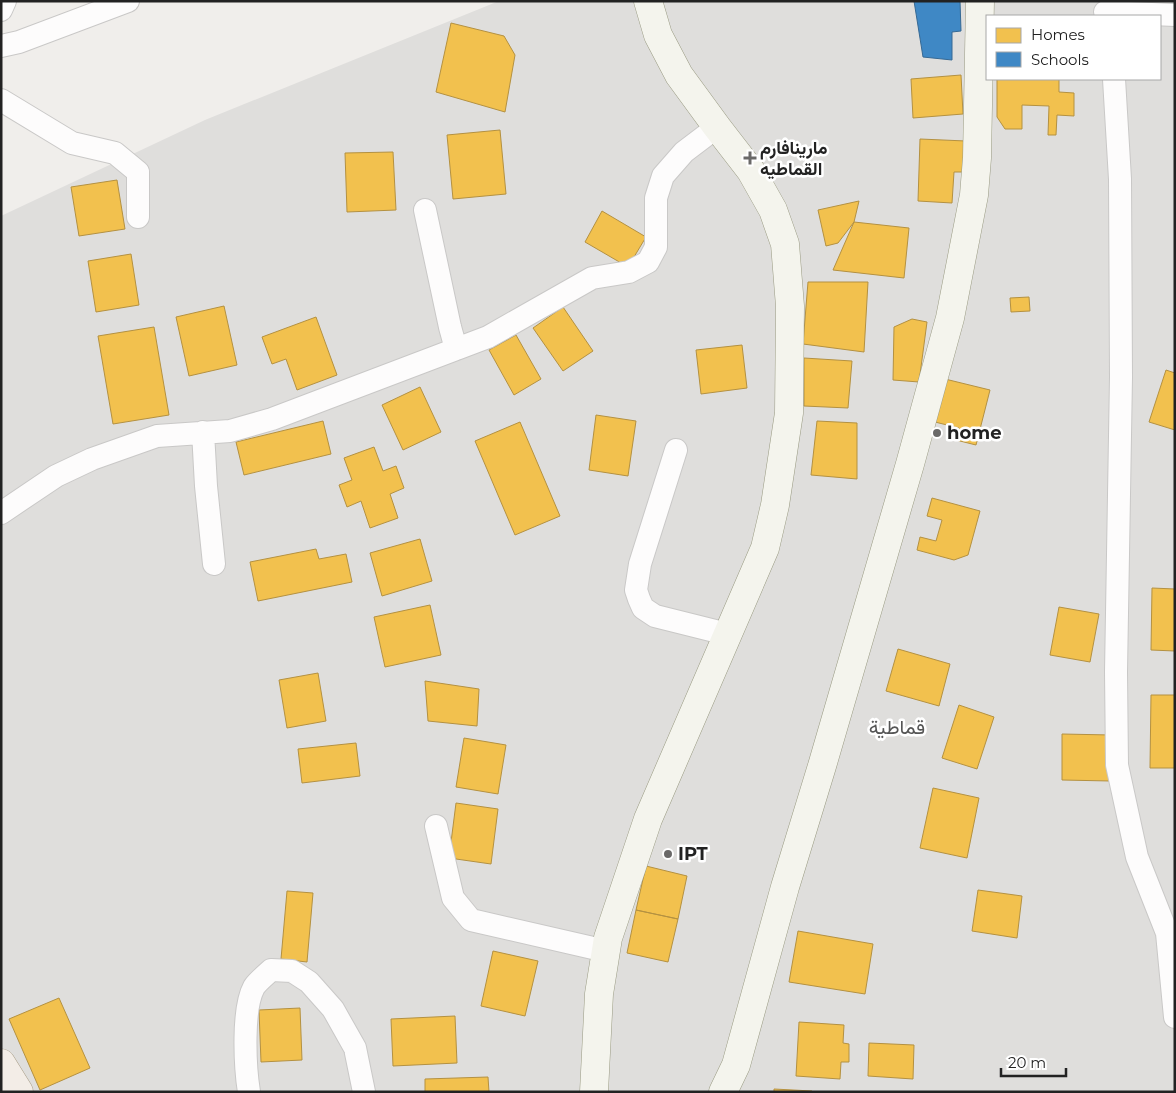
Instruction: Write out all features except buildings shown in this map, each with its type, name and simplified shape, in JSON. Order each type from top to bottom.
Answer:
[{"type":"main road","points":[[594,1092],[599,994],[608,938],[648,819],[765,548],[775,505],[789,413],[790,306],[785,244],[773,210],[751,171],[716,127],[679,75],[658,35],[648,1]]},
{"type":"main road","points":[[723,1092],[738,1055],[785,887],[831,738],[950,318],[974,194],[977,158],[980,1]]},
{"type":"main road","points":[[1,1063],[19,1092]]},
{"type":"street","points":[[1,10],[5,1]]},
{"type":"street","points":[[1,46],[19,42],[128,1]]},
{"type":"street","points":[[1104,10],[1175,15]]},
{"type":"street","points":[[1114,80],[1120,179],[1121,368],[1116,672],[1117,765],[1137,858],[1171,936],[1175,1017]]},
{"type":"street","points":[[1,100],[72,143],[115,153],[138,172],[138,216]]},
{"type":"street","points":[[1,513],[56,476],[92,459],[157,436],[230,431],[272,419],[488,337],[592,278],[629,272],[648,262],[656,248],[656,198],[664,176],[684,152],[716,127]]},
{"type":"street","points":[[425,210],[456,349]]},
{"type":"street","points":[[203,432],[214,564]]},
{"type":"street","points":[[676,450],[640,564],[636,590],[643,608],[655,616],[727,634]]},
{"type":"street","points":[[436,826],[453,898],[471,920],[606,951]]},
{"type":"street","points":[[249,1092],[247,1078],[247,1021],[249,1005],[254,987],[270,970],[292,971],[308,982],[333,1008],[355,1048],[364,1092]]},
{"type":"shaded area","points":[[499,1],[1175,1],[1175,1092],[1,1092],[1,216],[205,120]]},
{"type":"place","name":"مارينافارم القماطيه","points":[[750,158]]},
{"type":"place","name":"home","points":[[937,433]]},
{"type":"place","name":"IPT","points":[[668,854]]},
{"type":"district","name":"قماطية","points":[[897,727]]}]
